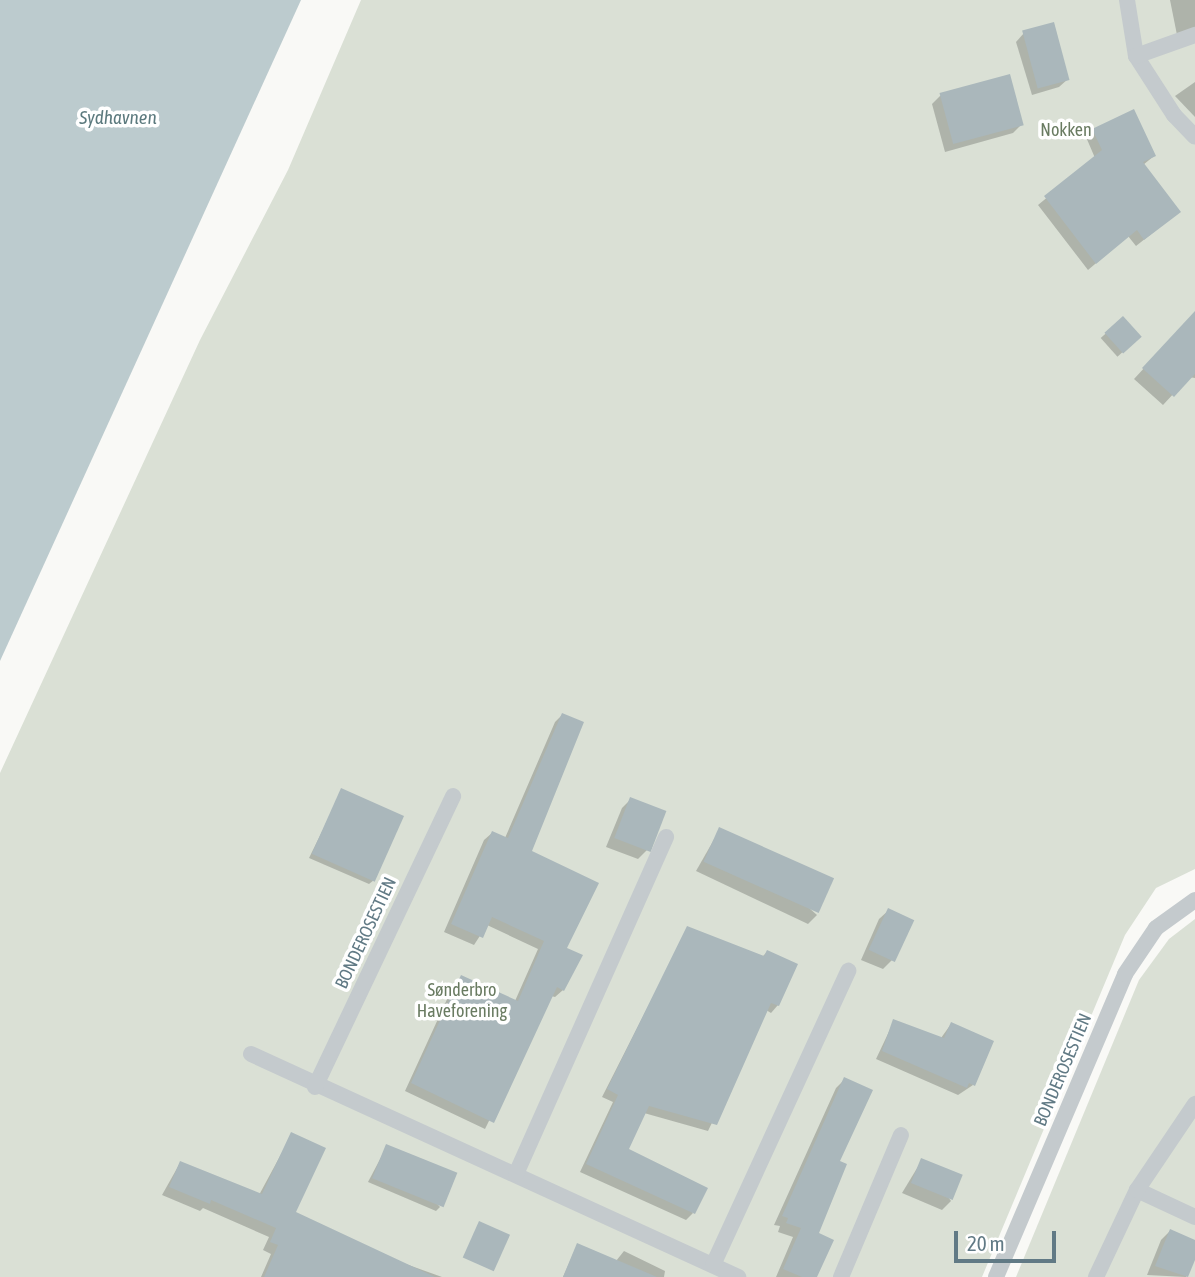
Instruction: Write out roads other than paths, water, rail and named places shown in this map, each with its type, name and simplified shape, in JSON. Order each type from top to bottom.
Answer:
[{"type":"lane","points":[[1127,0],[1136,56],[1174,115],[1195,137]]},
{"type":"lane","points":[[1136,56],[1195,35]]},
{"type":"lane","name":"BONDEROSESTIEN","points":[[315,1087],[453,796]]},
{"type":"lane","points":[[516,1174],[666,836]]},
{"type":"lane","name":"BONDEROSESTIEN","points":[[996,1277],[1125,974],[1156,928],[1195,900]]},
{"type":"lane","points":[[713,1265],[848,971]]},
{"type":"lane","points":[[251,1054],[315,1087],[516,1174],[738,1277]]},
{"type":"lane","points":[[1096,1277],[1136,1190],[1195,1104]]},
{"type":"lane","points":[[841,1277],[901,1135]]},
{"type":"lane","points":[[1136,1190],[1195,1217]]},
{"type":"water","name":"Sydhavnen","points":[[0,0],[301,0],[0,661]]},
{"type":"park label","name":"Nokken","points":[[1066,130]]},
{"type":"park label","name":"Sønderbro Haveforening","points":[[462,1002]]}]
